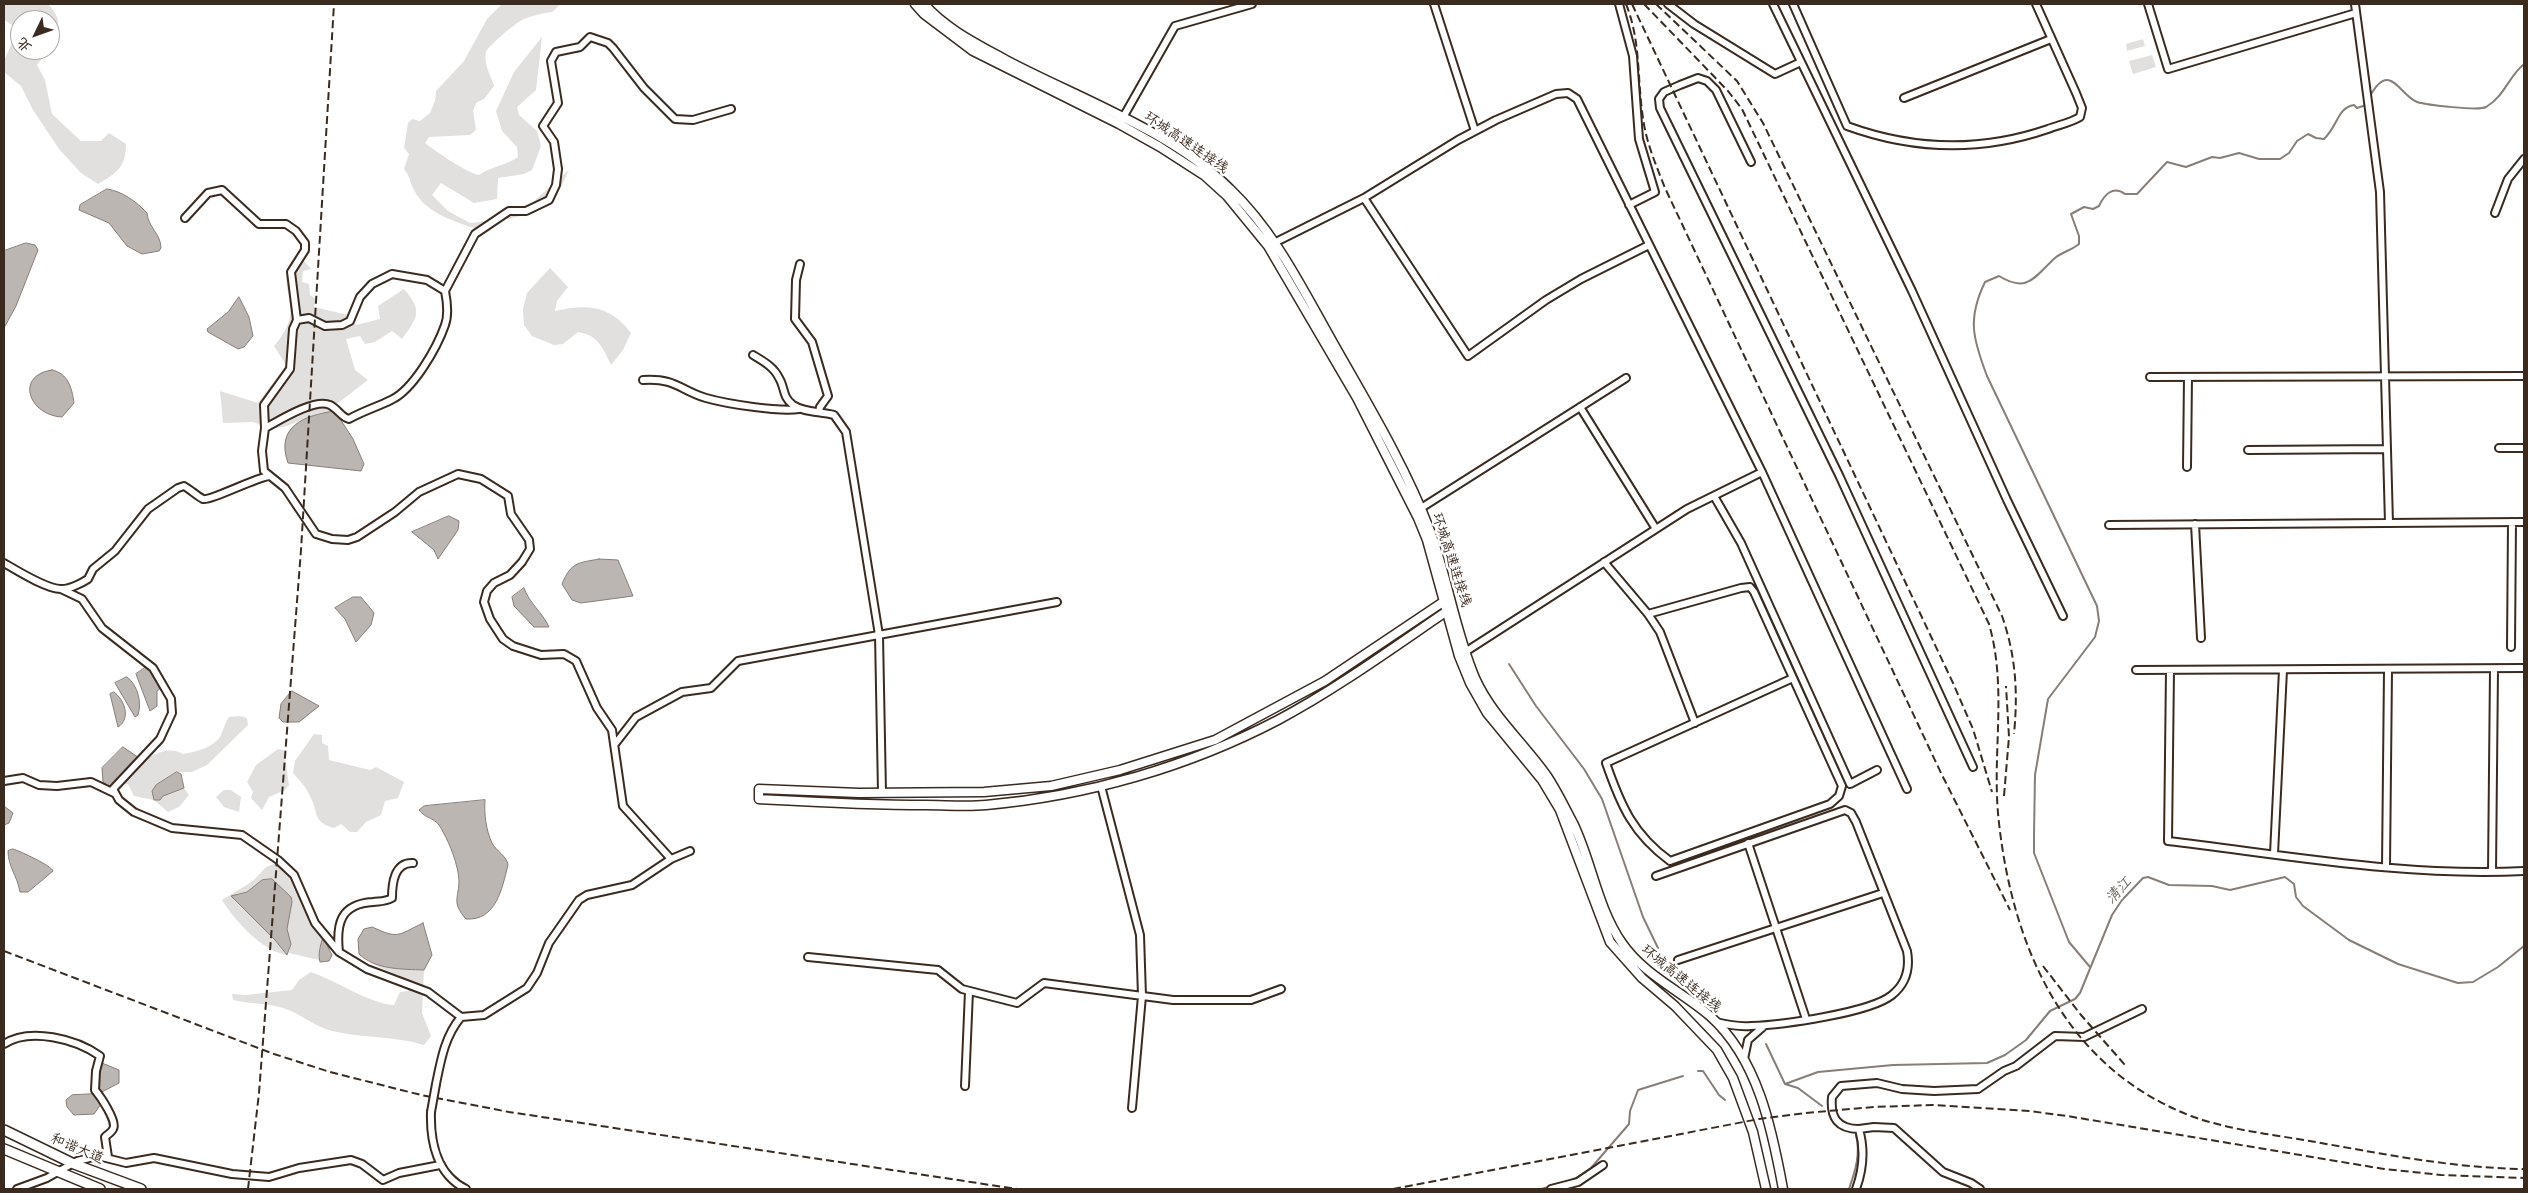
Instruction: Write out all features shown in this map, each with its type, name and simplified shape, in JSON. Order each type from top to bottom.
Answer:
[{"type":"highway","name":"和谐大道","points":[[4,1130],[74,1164],[140,1189]]},
{"type":"highway","name":"和谐大道","points":[[4,1149],[100,1189]]},
{"type":"main road","name":"环城高速连接线","points":[[915,4],[924,14],[973,51],[1121,121]]},
{"type":"main road","name":"环城高速连接线","points":[[924,4],[951,28],[977,44],[1121,121],[1205,176],[1227,196],[1272,245],[1418,510],[1450,609],[1470,683],[1486,712],[1542,780],[1560,810],[1610,942],[1642,978],[1675,1006],[1717,1050],[1733,1078],[1753,1132],[1766,1187]]},
{"type":"main road","points":[[1447,600],[1325,681],[1215,740],[1120,770],[1051,786],[984,792],[882,793],[759,789],[759,799],[871,805],[984,805],[1051,798],[1101,786],[1212,751],[1278,720],[1450,609]]},
{"type":"main road","name":"环城高速连接线","points":[[1462,654],[1493,710],[1548,777],[1565,807],[1584,850],[1603,910],[1621,943],[1649,972],[1715,1022],[1746,1062],[1771,1129],[1784,1189]]},
{"type":"street","points":[[1121,121],[1175,26],[1252,4]]},
{"type":"street","points":[[1434,4],[1475,131]]},
{"type":"street","points":[[1619,4],[1633,56],[1639,139],[1655,192],[1629,205]]},
{"type":"street","points":[[1668,4],[1694,24],[1775,74],[1801,62]]},
{"type":"street","points":[[1773,4],[1912,291],[2062,616]]},
{"type":"street","points":[[1793,4],[1847,126],[1878,137],[1907,143],[1973,144],[2026,136],[2080,116],[2082,108],[2036,4]]},
{"type":"street","points":[[2148,4],[2168,69],[2356,13]]},
{"type":"street","points":[[2355,4],[2380,192],[2389,523]]},
{"type":"street","points":[[265,428],[311,406],[323,403],[331,406],[349,419],[402,393],[419,373],[446,324],[448,312],[445,290],[475,234],[509,211],[526,211],[544,204],[553,193],[558,169],[556,151],[554,142],[543,126],[558,103],[551,61],[556,52],[580,47],[590,37],[608,43],[644,88],[672,117],[678,120],[693,120],[731,109]]},
{"type":"street","points":[[1904,98],[2051,38]]},
{"type":"street","points":[[1751,162],[1716,90],[1707,80],[1698,78],[1664,92],[1659,99],[1660,108],[1839,475],[1973,767]]},
{"type":"street","points":[[1272,245],[1364,198],[1475,131],[1556,94],[1568,93],[1577,99],[1762,472],[1907,789]]},
{"type":"street","points":[[2495,214],[2508,179],[2524,159]]},
{"type":"street","points":[[185,218],[208,193],[222,190],[259,224],[279,223],[296,231],[305,243],[305,250],[291,272],[297,320],[293,329],[290,369],[264,406],[265,428],[262,451],[264,471],[285,488],[316,534],[324,538],[348,540],[368,531],[419,492],[458,474],[481,480],[501,490],[508,496],[511,514],[529,540],[530,549],[522,562],[510,575],[494,583],[487,591],[484,602],[490,619],[503,639],[513,646],[541,655],[564,654],[576,661],[597,708],[612,730],[623,806],[671,859]]},
{"type":"street","points":[[1364,198],[1468,356],[1546,300],[1581,279],[1649,245]]},
{"type":"street","points":[[800,264],[796,280],[795,319],[812,342],[826,387],[828,396],[820,406],[819,412]]},
{"type":"street","points":[[297,320],[309,318],[325,326],[342,325],[350,321],[360,297],[372,284],[392,274],[427,280],[445,290]]},
{"type":"street","points":[[753,355],[769,365],[779,377],[785,396],[801,408]]},
{"type":"street","points":[[2150,377],[2524,376]]},
{"type":"street","points":[[2187,467],[2188,377]]},
{"type":"street","points":[[1418,510],[1626,378]]},
{"type":"street","points":[[643,380],[665,380],[705,398],[785,409],[801,408],[834,415],[842,424],[846,432],[879,635],[882,793]]},
{"type":"street","points":[[1580,407],[1656,529]]},
{"type":"street","points":[[2499,448],[2524,448]]},
{"type":"street","points":[[2248,450],[2387,449]]},
{"type":"street","points":[[1462,654],[1656,529],[1714,496],[1762,472]]},
{"type":"street","points":[[61,589],[88,579],[92,569],[115,551],[148,510],[178,488],[184,486],[201,498],[210,499],[246,482],[269,476]]},
{"type":"street","points":[[1714,496],[1741,543],[1850,784],[1878,770]]},
{"type":"street","points":[[2511,647],[2512,522]]},
{"type":"street","points":[[2109,525],[2524,522]]},
{"type":"street","points":[[2195,524],[2201,638]]},
{"type":"street","points":[[1604,562],[1648,614],[1660,632],[1695,723]]},
{"type":"street","points":[[4,563],[29,578],[61,589],[82,599],[102,628],[153,668],[171,699],[172,714],[166,730],[116,785],[114,793]]},
{"type":"street","points":[[1648,614],[1750,587],[1754,592],[1842,786],[1839,796],[1830,804],[1670,861],[1641,836],[1618,798],[1606,764],[1793,678]]},
{"type":"street","points":[[615,744],[636,716],[682,692],[711,688],[738,661],[1057,602]]},
{"type":"street","points":[[2136,670],[2524,668]]},
{"type":"street","points":[[2492,872],[2494,669]]},
{"type":"street","points":[[2170,670],[2168,841],[2386,867],[2449,872],[2524,871]]},
{"type":"street","points":[[2274,854],[2283,670]]},
{"type":"street","points":[[2386,867],[2388,670]]},
{"type":"street","points":[[4,780],[23,778],[39,784],[57,786],[91,782],[114,793],[134,812],[172,828],[242,836],[278,860],[294,875],[315,923],[339,952],[367,969],[428,992],[461,1017],[484,1015],[527,988],[537,973],[548,943],[579,900],[587,895],[632,885],[671,859],[690,851]]},
{"type":"street","points":[[1101,786],[1140,935],[1142,996],[1132,1108]]},
{"type":"street","points":[[1656,876],[1845,810],[1851,813],[1856,822],[1907,951],[1910,968],[1904,982],[1893,994],[1883,1001],[1856,1009],[1768,1024],[1740,1026],[1715,1022]]},
{"type":"street","points":[[1748,843],[1806,1019]]},
{"type":"street","points":[[339,952],[338,931],[340,918],[348,910],[362,904],[385,901],[392,898],[392,883],[397,870],[401,866],[413,863]]},
{"type":"street","points":[[1678,960],[1883,893]]},
{"type":"street","points":[[808,957],[938,970],[962,989],[1017,1003],[1044,983],[1173,1000],[1251,1000],[1281,989]]},
{"type":"street","points":[[964,1086],[969,991]]},
{"type":"street","points":[[1980,1189],[1943,1172],[1894,1128],[1874,1126],[1848,1129],[1840,1126],[1835,1120],[1832,1097],[1841,1086],[1877,1082],[1918,1090],[1948,1092],[1978,1089],[2004,1071],[2016,1066],[2055,1036],[2084,1037],[2142,1009]]},
{"type":"street","points":[[461,1017],[449,1034],[431,1112],[432,1135],[440,1165],[466,1189]]},
{"type":"street","points":[[1746,1062],[1744,1049],[1751,1036],[1768,1024]]},
{"type":"street","points":[[4,1044],[26,1035],[44,1037],[82,1045],[100,1056],[94,1090],[104,1101],[107,1112],[115,1122],[114,1128],[104,1137],[108,1157]]},
{"type":"street","points":[[1856,1189],[1864,1153],[1859,1129]]},
{"type":"street","points":[[17,1189],[47,1178],[74,1164],[98,1156],[126,1163],[154,1158],[232,1174],[269,1177],[299,1168],[351,1160],[362,1164],[383,1180],[399,1173],[440,1165]]},
{"type":"street","points":[[1551,1189],[1578,1182],[1604,1165]]},
{"type":"shaded area","points":[[4,4],[48,4],[53,10],[10,10],[10,24],[4,20]]},
{"type":"shaded area","points":[[502,4],[561,4],[552,12],[522,20],[502,35],[488,49],[485,56],[494,86],[484,99],[476,103],[473,111],[476,130],[470,135],[429,137],[425,143],[459,166],[479,175],[518,157],[517,147],[502,131],[496,111],[514,72],[542,37],[536,90],[517,107],[519,115],[537,131],[541,146],[532,170],[524,174],[498,178],[497,199],[474,203],[441,183],[432,195],[448,211],[470,223],[490,221],[507,209],[521,207],[534,201],[569,170],[554,202],[530,214],[503,220],[483,231],[444,217],[419,199],[404,169],[409,154],[404,148],[408,123],[412,119],[420,121],[430,113],[435,101],[436,91],[464,61],[487,19]]},
{"type":"shaded area","points":[[2143,39],[2145,46],[2127,51],[2126,44]]},
{"type":"shaded area","points":[[10,47],[10,60],[41,60],[37,65],[45,80],[52,114],[81,141],[101,141],[109,133],[126,144],[126,152],[122,164],[115,173],[98,184],[81,173],[59,149],[33,110],[21,86],[4,72],[4,61]]},
{"type":"shaded area","points":[[2152,55],[2156,67],[2133,74],[2129,61]]},
{"type":"shaded area","points":[[107,189],[129,198],[147,213],[160,243],[161,248],[159,251],[142,254],[127,246],[109,223],[79,210],[80,205]]},
{"type":"shaded area","points":[[26,243],[35,245],[38,250],[16,306],[4,328],[4,251]]},
{"type":"shaded area","points":[[291,262],[305,262],[311,269],[303,271],[302,282],[309,284],[310,295],[316,299],[314,307],[348,315],[356,325],[380,319],[378,306],[404,289],[414,303],[416,309],[415,319],[402,339],[392,331],[375,342],[365,344],[360,336],[346,339],[355,370],[368,380],[338,403],[335,411],[318,413],[287,426],[272,429],[253,422],[223,423],[220,391],[258,403],[286,365],[274,346],[289,321],[291,310],[287,273]]},
{"type":"shaded area","points":[[550,268],[568,287],[557,301],[555,311],[577,308],[597,309],[615,317],[631,333],[623,350],[611,365],[599,343],[590,336],[578,332],[563,344],[554,345],[532,336],[524,325],[523,309],[527,293]]},
{"type":"shaded area","points":[[239,297],[249,317],[253,336],[244,347],[238,349],[208,332],[207,329],[228,312]]},
{"type":"shaded area","points":[[52,370],[62,374],[68,382],[73,397],[74,403],[62,417],[50,415],[41,410],[34,403],[30,395],[33,379],[40,373]]},
{"type":"shaded area","points":[[335,411],[353,439],[364,464],[361,471],[288,463],[285,450],[289,431],[304,419]]},
{"type":"shaded area","points":[[449,516],[459,521],[458,530],[438,559],[434,550],[412,532]]},
{"type":"shaded area","points":[[599,559],[618,560],[633,596],[581,603],[572,600],[562,584],[565,577],[572,567],[580,563]]},
{"type":"shaded area","points":[[524,588],[549,627],[534,627],[514,606],[512,597]]},
{"type":"shaded area","points":[[353,597],[361,597],[374,613],[371,625],[356,642],[345,619],[335,608]]},
{"type":"shaded area","points":[[146,667],[150,669],[162,687],[157,691],[157,706],[150,711],[136,674]]},
{"type":"shaded area","points":[[127,677],[131,680],[138,694],[139,710],[138,715],[135,717],[115,683]]},
{"type":"shaded area","points":[[292,691],[319,706],[299,722],[283,722],[279,718],[281,704]]},
{"type":"shaded area","points":[[114,692],[124,704],[125,710],[122,724],[118,727],[110,694]]},
{"type":"shaded area","points":[[240,716],[247,718],[248,725],[207,765],[192,772],[177,772],[156,785],[152,791],[163,796],[184,788],[189,795],[179,807],[168,812],[154,800],[134,796],[128,784],[116,785],[138,765],[156,754],[174,751],[183,754],[210,746],[221,735],[229,717]]},
{"type":"shaded area","points":[[314,734],[322,735],[322,743],[328,746],[329,760],[370,770],[376,767],[404,782],[398,798],[385,801],[381,815],[366,822],[357,832],[350,832],[341,824],[334,828],[322,823],[317,816],[307,790],[293,773],[295,761]]},
{"type":"shaded area","points":[[123,747],[139,758],[111,788],[103,782],[102,768]]},
{"type":"shaded area","points":[[278,749],[284,750],[289,785],[285,790],[269,797],[262,810],[251,798],[253,792],[247,782],[256,765]]},
{"type":"shaded area","points":[[177,772],[181,774],[184,788],[163,796],[160,800],[154,800],[152,791],[156,785]]},
{"type":"shaded area","points":[[224,790],[231,790],[241,797],[239,812],[224,807],[216,797]]},
{"type":"shaded area","points":[[485,800],[486,822],[490,838],[494,846],[506,859],[508,865],[500,893],[491,909],[484,915],[466,919],[457,904],[459,880],[448,842],[438,823],[419,810],[424,806]]},
{"type":"shaded area","points":[[4,806],[13,813],[9,823],[4,825]]},
{"type":"shaded area","points":[[13,849],[42,862],[53,871],[28,892],[20,892],[8,857],[8,851]]},
{"type":"shaded area","points":[[276,863],[292,877],[302,903],[323,937],[319,949],[319,960],[289,953],[291,944],[287,929],[292,902],[262,880],[247,892],[236,894],[234,900],[275,940],[287,955],[268,948],[250,934],[234,917],[222,900],[253,881],[266,867]]},
{"type":"shaded area","points":[[272,879],[291,897],[292,902],[287,929],[291,944],[287,955],[275,940],[231,896],[247,892],[262,880]]},
{"type":"shaded area","points":[[423,923],[432,955],[424,970],[381,966],[359,954],[358,939],[364,929],[372,927],[388,933],[398,934]]},
{"type":"shaded area","points":[[323,937],[332,955],[329,961],[320,962],[319,956]]},
{"type":"shaded area","points":[[368,962],[394,968],[424,970],[422,1013],[431,1036],[424,1045],[402,1040],[332,1031],[283,1008],[233,1000],[232,994],[246,995],[292,990],[299,980],[311,972],[363,996],[394,1005],[400,992],[408,991],[412,982]]},
{"type":"shaded area","points":[[102,1063],[119,1070],[119,1083],[100,1093],[97,1089],[98,1072]]},
{"type":"shaded area","points":[[92,1094],[98,1097],[101,1104],[94,1114],[74,1115],[67,1107],[66,1100],[72,1095]]},
{"type":"waterway","points":[[2370,96],[2377,86],[2383,81],[2389,80],[2417,102],[2452,107],[2486,107],[2497,98],[2514,74],[2524,64]]},
{"type":"waterway","points":[[2090,967],[2069,942],[2034,853],[2035,775],[2048,699],[2095,637],[2099,621],[2097,606],[1987,376],[1975,340],[1974,318],[1979,295],[1985,282],[1999,276],[2017,283],[2024,283],[2036,276],[2055,258],[2079,244],[2079,236],[2071,214],[2084,207],[2093,209],[2099,206],[2109,192],[2121,191],[2125,194],[2137,194],[2167,162],[2186,167],[2212,157],[2220,158],[2239,153],[2259,159],[2280,159],[2289,153],[2297,141],[2308,134],[2324,139],[2348,107],[2354,105],[2357,108],[2366,105]]},
{"type":"waterway","points":[[1509,664],[1536,706],[1584,769],[1602,799],[1643,917],[1658,948]]},
{"type":"waterway","name":"清江","points":[[1785,1084],[1818,1072],[1893,1065],[1987,1063],[2005,1055],[2026,1040],[2050,1011],[2075,999],[2080,993],[2112,915],[2122,900],[2143,878],[2148,877],[2169,885],[2212,886],[2230,890],[2285,877],[2294,884],[2296,897],[2303,906],[2349,940],[2398,964],[2458,983],[2473,982],[2498,967],[2524,946]]},
{"type":"waterway","name":"清江","points":[[1766,1044],[1785,1084],[1798,1088],[1822,1106]]},
{"type":"waterway","points":[[1698,1071],[1703,1071],[1719,1095],[1725,1100]]},
{"type":"waterway","points":[[1566,1182],[1591,1168],[1629,1124],[1630,1111],[1638,1090],[1683,1076]]},
{"type":"waterway","points":[[1849,1189],[1858,1156],[1856,1135]]},
{"type":"waterway","points":[[1541,1189],[1549,1187]]},
{"type":"railway","points":[[248,1189],[259,1093],[301,550],[334,4]]},
{"type":"railway","points":[[1626,4],[1634,32],[1644,127],[1665,188],[1941,773],[2010,910]]},
{"type":"railway","points":[[1632,4],[1953,683],[1973,729],[1992,792]]},
{"type":"railway","points":[[1644,4],[1728,91],[1742,109],[1989,624],[1995,649],[1997,674],[1997,798],[2006,870],[2017,915],[2033,958],[2053,999],[2079,1035],[2110,1068],[2147,1095],[2191,1116],[2207,1121],[2255,1132],[2422,1160],[2472,1166],[2524,1169]]},
{"type":"railway","points":[[1656,4],[1737,81],[1763,123],[2002,616],[2007,631],[2015,675],[2014,734]]},
{"type":"railway","points":[[2004,796],[2009,737],[2006,686]]},
{"type":"railway","points":[[4,951],[274,1054],[330,1072],[421,1095],[509,1112],[1017,1189]]},
{"type":"railway","points":[[2043,966],[2081,1015],[2125,1065]]},
{"type":"railway","points":[[1393,1189],[1759,1119],[1874,1107],[1932,1105],[2029,1111],[2067,1116],[2384,1169],[2441,1175],[2524,1178]]}]
